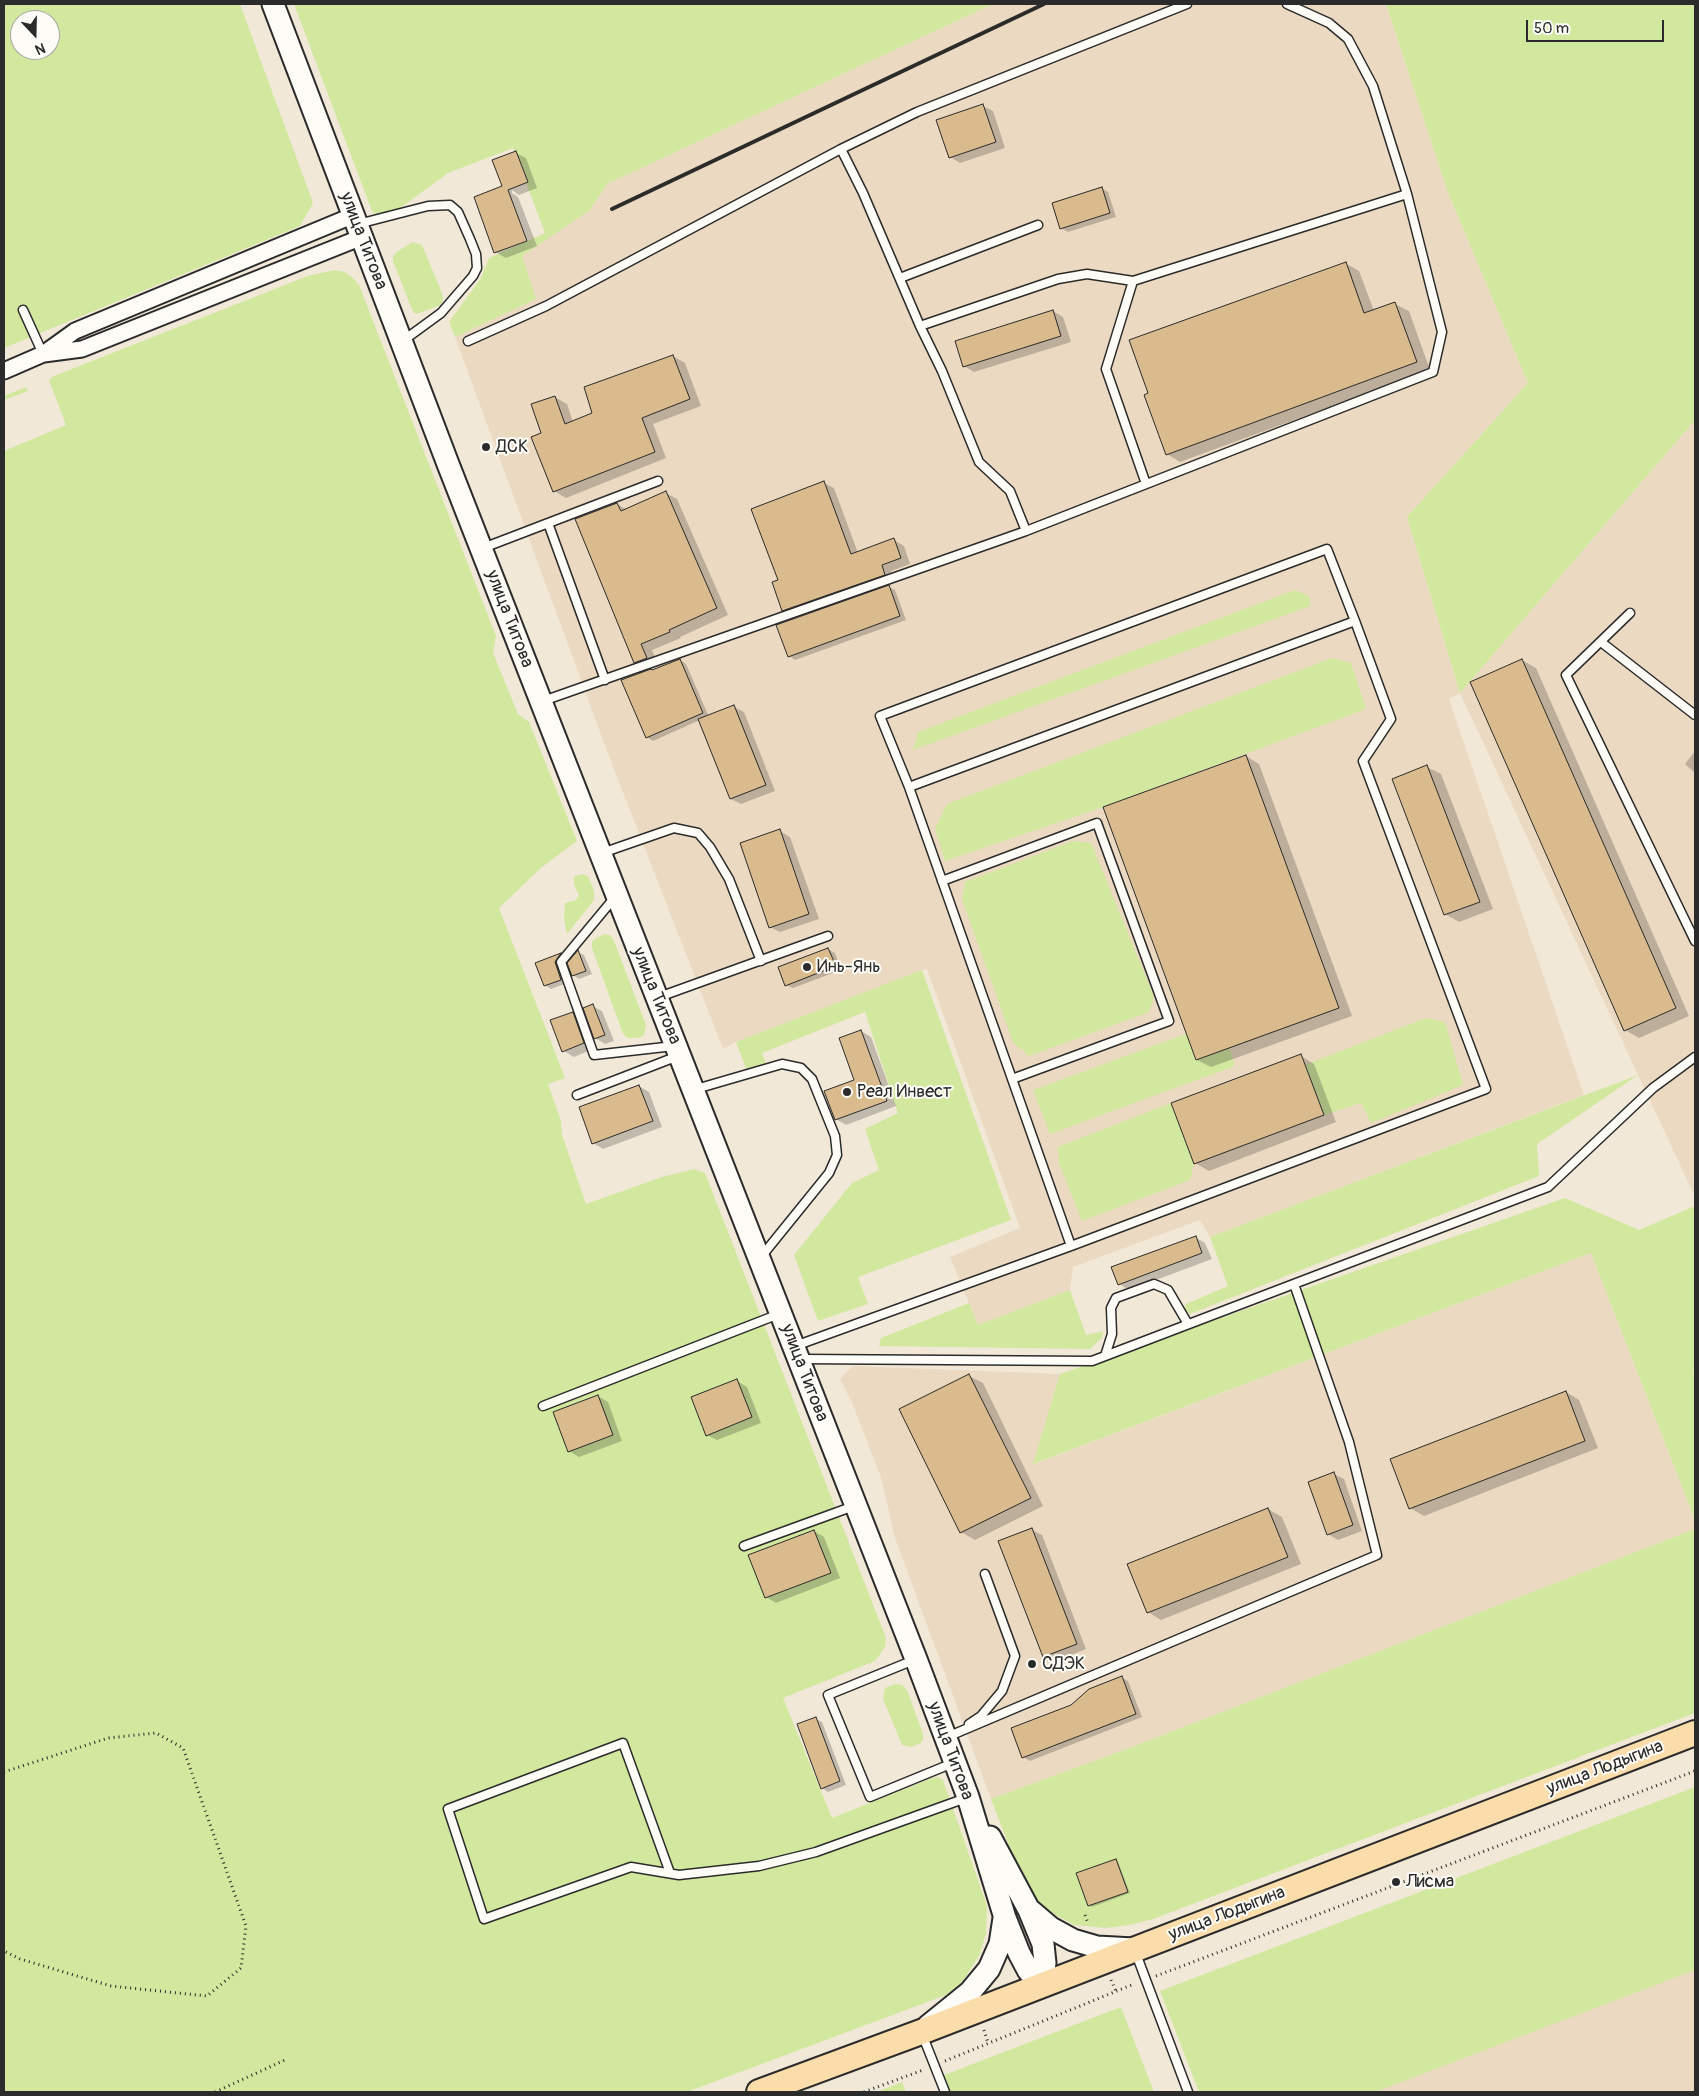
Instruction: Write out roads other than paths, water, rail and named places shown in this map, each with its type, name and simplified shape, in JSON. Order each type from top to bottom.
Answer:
[{"type":"main road","name":"улица Титова","points":[[273,4],[616,896],[916,1659],[952,1735],[954,1763],[968,1797],[1004,1918],[1028,1970],[1041,1985]]},
{"type":"main road","name":"улица Лодыгина","points":[[759,2092],[921,2032],[1695,1733]]},
{"type":"main road","points":[[968,1797],[1029,1910],[1043,1944],[1045,1964],[1041,1985]]},
{"type":"main road","points":[[1029,1910],[1051,1928],[1073,1940],[1097,1947],[1134,1949]]},
{"type":"main road","points":[[921,2032],[970,1992],[989,1969],[1000,1944],[1004,1918]]},
{"type":"street","points":[[4,371],[42,354],[75,331],[357,225]]},
{"type":"street","points":[[42,354],[82,349],[357,225]]},
{"type":"lane","points":[[468,341],[546,306],[841,149],[917,112],[1187,4]]},
{"type":"lane","points":[[541,702],[1026,531],[1433,372],[1442,332],[1407,194],[1373,86],[1348,39],[1329,23],[1287,4]]},
{"type":"lane","points":[[841,149],[863,193],[920,326],[942,371],[979,462],[1010,491],[1026,531]]},
{"type":"lane","points":[[920,326],[1058,279],[1087,274],[1133,281],[1407,194]]},
{"type":"lane","points":[[357,225],[428,206],[450,205],[458,212],[476,254],[477,268],[467,285],[441,313],[402,341]]},
{"type":"lane","points":[[900,278],[1038,225]]},
{"type":"lane","points":[[1133,281],[1106,369],[1146,484]]},
{"type":"lane","points":[[24,310],[42,354]]},
{"type":"lane","points":[[482,549],[658,481]]},
{"type":"lane","points":[[548,523],[605,680]]},
{"type":"lane","points":[[796,1353],[1071,1246],[1486,1090],[1362,762],[1391,719],[1327,549],[880,716],[942,881],[1071,1246]]},
{"type":"lane","points":[[1630,613],[1566,675],[1695,941]]},
{"type":"lane","points":[[908,787],[1355,621]]},
{"type":"lane","points":[[1601,642],[1695,716]]},
{"type":"lane","points":[[942,881],[1097,823],[1169,1021],[1012,1079]]},
{"type":"lane","points":[[600,854],[674,828],[698,833],[710,847],[728,880],[761,961]]},
{"type":"lane","points":[[616,896],[561,962],[594,1055],[678,1051]]},
{"type":"lane","points":[[657,998],[828,936]]},
{"type":"lane","points":[[577,1095],[678,1051]]},
{"type":"lane","points":[[796,1353],[1092,1361],[1548,1187],[1653,1088],[1695,1057]]},
{"type":"lane","points":[[693,1090],[782,1064],[801,1068],[812,1079],[835,1136],[836,1155],[829,1173],[759,1259]]},
{"type":"lane","points":[[1105,1356],[1112,1334],[1111,1308],[1116,1298],[1154,1284],[1168,1290],[1188,1324]]},
{"type":"lane","points":[[952,1735],[1377,1555],[1349,1442],[1294,1284]]},
{"type":"lane","points":[[543,1406],[781,1313]]},
{"type":"lane","points":[[744,1546],[856,1505]]},
{"type":"lane","points":[[952,1735],[981,1716],[1002,1691],[1016,1656],[985,1574]]},
{"type":"lane","points":[[916,1659],[828,1695],[870,1797],[954,1763]]},
{"type":"lane","points":[[670,1873],[623,1743],[448,1808],[484,1919],[631,1867],[670,1873],[679,1874],[759,1866],[816,1852],[968,1797]]},
{"type":"lane","points":[[1134,1949],[1188,2092]]},
{"type":"lane","points":[[921,2032],[944,2092]]},
{"type":"railway","points":[[612,209],[1044,4]]},
{"type":"place","name":"ДСК","points":[[486,447]]},
{"type":"place","name":"Инь-Янь","points":[[807,967]]},
{"type":"place","name":"Реал Инвест","points":[[847,1092]]},
{"type":"place","name":"СДЭК","points":[[1032,1664]]},
{"type":"place","name":"Лисма","points":[[1396,1882]]}]
